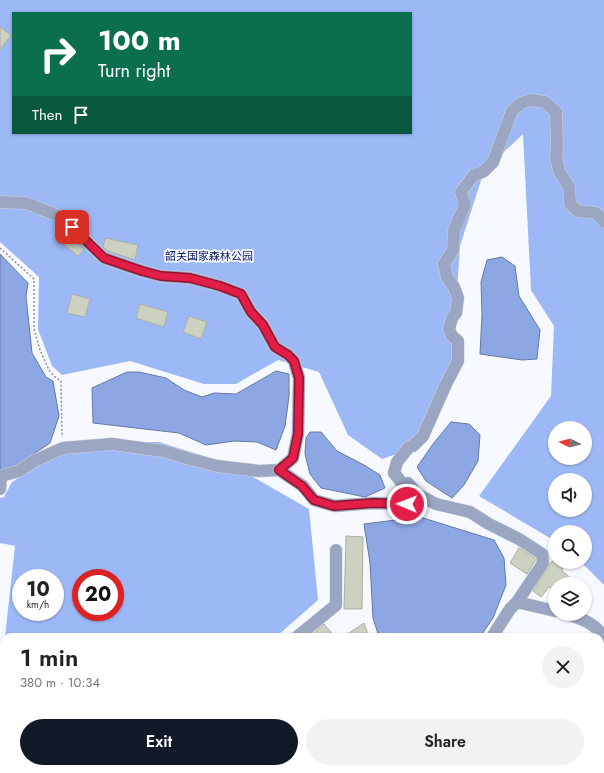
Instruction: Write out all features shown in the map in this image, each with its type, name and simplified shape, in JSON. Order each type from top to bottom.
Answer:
[{"type":"street","points":[[0,489],[1,476],[19,471],[34,461],[63,448],[112,444],[163,451],[217,466],[259,471],[279,470],[302,486],[314,500],[334,506],[373,503],[407,504],[410,493],[394,473],[397,462],[409,448],[423,436],[458,361],[458,341],[452,336],[449,329],[452,318],[456,313],[458,298],[454,287],[446,278],[444,264],[453,250],[454,230],[465,205],[461,192],[473,176],[484,171],[493,162],[512,111],[521,103],[531,100],[545,102],[556,112],[556,156],[559,172],[569,188],[570,204],[578,211],[596,213],[604,222]]},
{"type":"street","points":[[0,202],[26,204],[61,217],[104,258],[161,276],[190,278],[220,286],[241,294],[251,312],[263,325],[275,347],[288,355],[294,361],[299,378],[298,434],[293,458],[279,470]]},
{"type":"street","points":[[417,440],[402,449],[397,469],[417,494],[436,504],[470,512],[489,524],[519,539],[542,554],[543,563],[495,633]]},
{"type":"street","points":[[302,633],[336,605],[336,550]]},
{"type":"street","points":[[517,602],[548,609]]},
{"type":"street","points":[[588,621],[601,633]]},
{"type":"path","points":[[0,248],[34,279],[34,329],[40,350],[49,370],[61,381],[63,448]]},
{"type":"green space","name":"韶关国家森林公园","points":[[0,0],[604,0],[604,585],[588,569],[592,569],[592,525],[548,525],[548,537],[479,496],[551,396],[554,326],[531,290],[523,134],[484,171],[460,246],[452,366],[417,447],[382,459],[348,435],[319,372],[278,360],[236,384],[204,384],[130,361],[62,375],[52,366],[38,329],[39,277],[0,242]]},
{"type":"green space","points":[[159,442],[232,465],[309,509],[318,600],[281,633],[5,633],[12,573],[12,621],[64,621],[64,569],[12,569],[15,546],[0,543],[0,498],[4,497],[12,482],[50,458],[67,443]]},
{"type":"shaded area","points":[[0,254],[28,283],[26,296],[32,353],[46,377],[53,381],[59,416],[50,443],[13,468],[0,470]]},
{"type":"shaded area","points":[[502,257],[515,266],[519,296],[540,330],[537,359],[522,360],[480,354],[482,314],[481,282],[487,260]]},
{"type":"shaded area","points":[[276,371],[289,374],[289,396],[285,426],[276,450],[257,442],[234,441],[206,445],[179,433],[93,423],[92,388],[127,372],[139,372],[166,378],[184,390],[202,397],[214,393],[236,394]]},
{"type":"shaded area","points":[[451,422],[469,424],[480,435],[478,461],[464,485],[452,498],[426,481],[417,467]]},
{"type":"shaded area","points":[[310,432],[321,432],[337,451],[380,475],[385,488],[365,497],[321,488],[310,474],[305,454],[306,438]]},
{"type":"shaded area","points":[[420,517],[494,540],[504,558],[506,585],[493,618],[483,633],[378,633],[373,618],[370,563],[364,524]]},
{"type":"building","points":[[0,27],[11,35],[0,50]]},
{"type":"building","points":[[70,236],[84,249],[78,256],[63,244]]},
{"type":"building","points":[[105,238],[138,245],[135,260],[108,251],[103,247]]},
{"type":"building","points":[[72,294],[90,299],[85,317],[67,313]]},
{"type":"building","points":[[140,304],[168,312],[164,327],[136,318]]},
{"type":"building","points":[[189,316],[207,322],[201,339],[183,332]]},
{"type":"building","points":[[346,536],[363,537],[362,609],[344,609]]},
{"type":"building","points":[[519,548],[535,558],[535,561],[527,574],[510,563]]},
{"type":"building","points":[[548,567],[548,569],[563,569],[562,571],[569,577],[548,577],[548,588],[541,597],[533,591]]},
{"type":"building","points":[[364,623],[368,633],[349,633]]},
{"type":"building","points":[[324,624],[332,633],[314,633]]},
{"type":"route","points":[[72,227],[104,258],[161,276],[190,278],[220,286],[241,294],[251,312],[263,325],[275,347],[288,355],[294,361],[299,378],[298,434],[293,458],[279,470],[302,486],[314,500],[334,506],[373,503],[407,504]]}]
